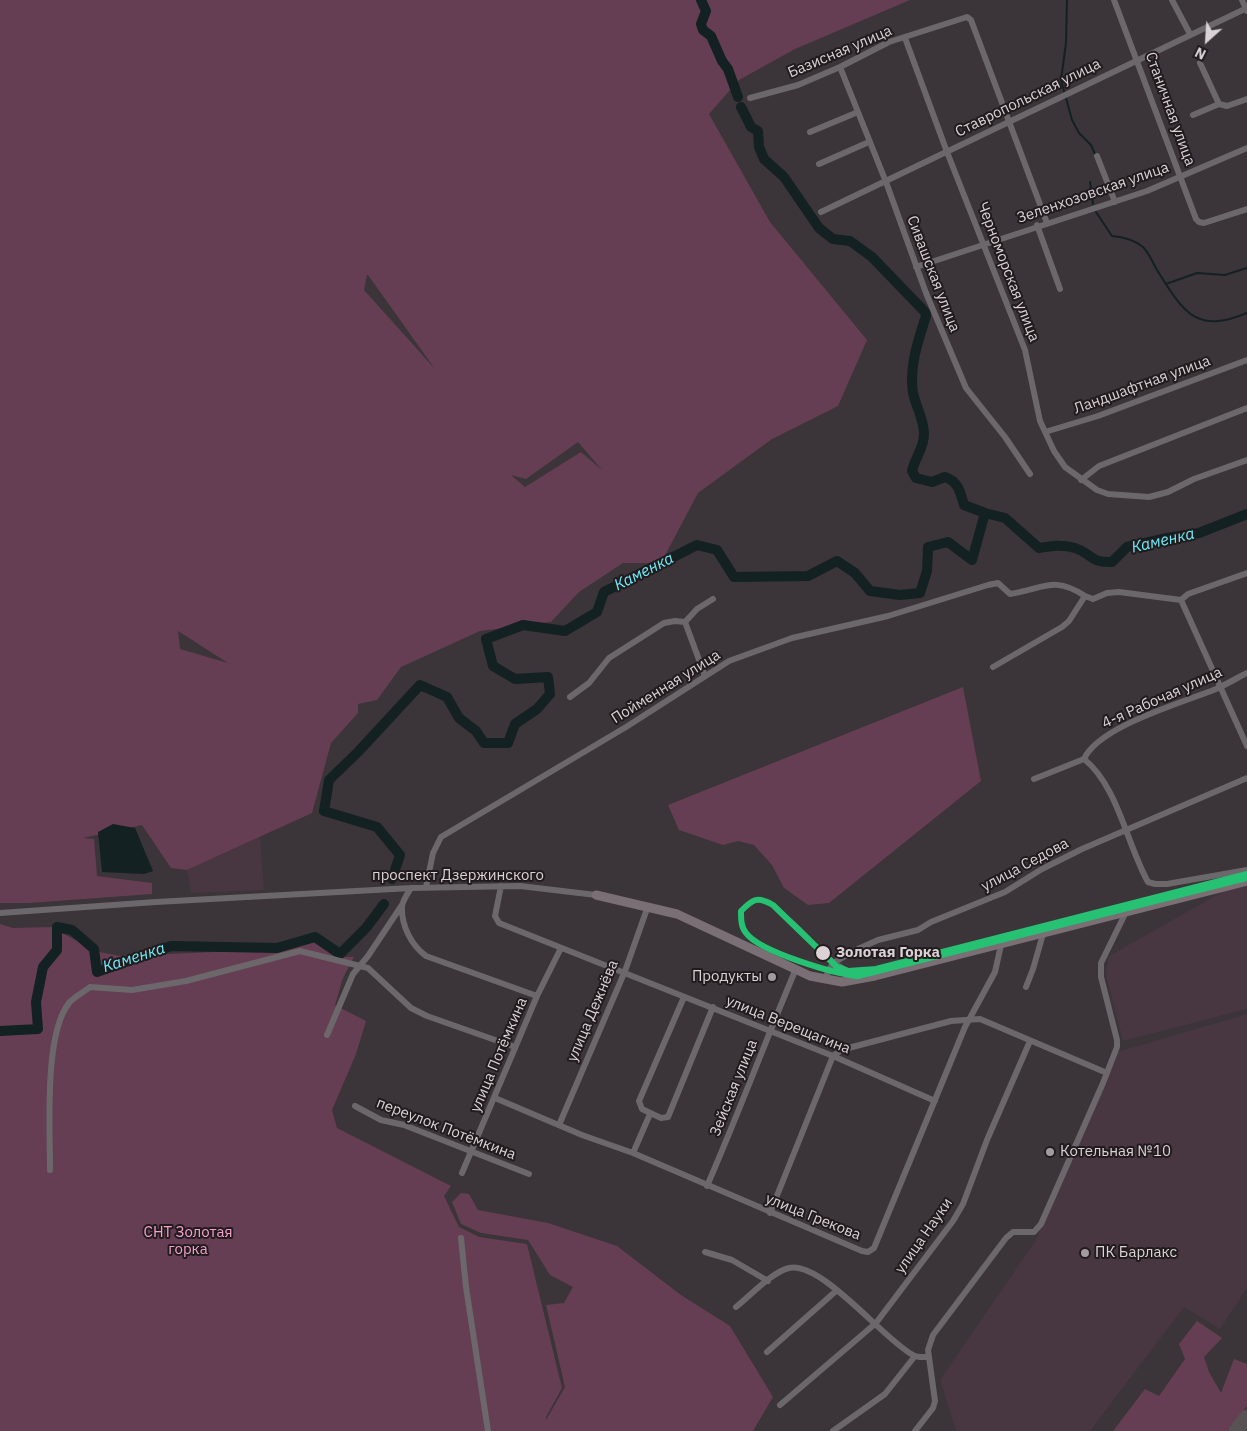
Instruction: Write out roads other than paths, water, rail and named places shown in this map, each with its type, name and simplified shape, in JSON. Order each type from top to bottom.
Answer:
[{"type":"main road","name":"проспект Дзержинского","points":[[596,895],[677,914],[795,971],[824,980],[856,980],[1001,945],[1247,881]]},
{"type":"street","name":"Станичная улица","points":[[1114,0],[1138,59],[1196,219],[1204,223],[1247,209]]},
{"type":"street","points":[[1172,0],[1190,34]]},
{"type":"street","points":[[1242,0],[1247,10]]},
{"type":"street","name":"Ставропольская улица","points":[[821,212],[1190,34],[1247,10]]},
{"type":"street","name":"Базисная улица","points":[[750,98],[798,84],[840,68],[889,42],[968,17],[971,20],[1008,121]]},
{"type":"street","name":"Черноморская улица","points":[[905,38],[947,152],[1025,350],[1044,432],[1064,467],[1081,480],[1108,494],[1149,497],[1168,492],[1194,479],[1247,460]]},
{"type":"street","points":[[1200,63],[1219,104]]},
{"type":"street","name":"Сивашская улица","points":[[840,68],[886,182],[916,267],[966,388],[1030,474]]},
{"type":"street","points":[[1193,115],[1219,104],[1226,106],[1247,99]]},
{"type":"street","points":[[810,132],[858,112]]},
{"type":"street","points":[[1008,121],[1047,223]]},
{"type":"street","points":[[818,164],[869,142]]},
{"type":"street","name":"Зеленхозовская улица","points":[[916,267],[1037,225],[1115,202],[1247,148]]},
{"type":"street","points":[[1097,156],[1115,202]]},
{"type":"street","points":[[1037,225],[1060,289]]},
{"type":"street","name":"Ландшафтная улица","points":[[1044,432],[1098,416],[1247,360]]},
{"type":"street","points":[[1081,480],[1099,466],[1247,408]]},
{"type":"street","points":[[993,667],[1062,628],[1085,596],[1093,599],[1107,592],[1120,592],[1181,600],[1188,594],[1247,573]]},
{"type":"street","name":"Пойменная улица","points":[[426,887],[433,853],[442,837],[626,727],[728,661],[792,638],[888,616],[988,584],[998,583],[1010,594],[1060,584],[1068,585],[1085,596]]},
{"type":"street","points":[[685,622],[697,609],[713,599]]},
{"type":"street","points":[[1181,600],[1219,688],[1247,746]]},
{"type":"street","points":[[685,622],[705,676]]},
{"type":"street","points":[[570,697],[589,682],[609,658],[664,623],[685,622]]},
{"type":"street","name":"4-я Рабочая улица","points":[[1084,759],[1088,749],[1116,730],[1219,688],[1247,673]]},
{"type":"street","points":[[1034,779],[1084,759],[1095,768],[1127,830],[1148,882],[1154,884],[1247,870]]},
{"type":"street","name":"улица Седова","points":[[824,980],[833,963],[858,949],[878,940],[918,930],[931,922],[1005,892],[1042,869],[1247,778]]},
{"type":"street","name":"проспект Дзержинского","points":[[0,913],[426,887],[501,886],[554,889],[596,895]]},
{"type":"street","name":"улица Верещагина","points":[[501,886],[496,916],[499,922],[770,1030],[935,1101]]},
{"type":"street","points":[[327,1035],[353,974],[402,905],[411,888]]},
{"type":"street","points":[[402,905],[409,938],[418,950],[426,956],[537,996]]},
{"type":"street","name":"улица Дежнёва","points":[[559,1125],[625,971],[648,906]]},
{"type":"street","points":[[915,1431],[933,1408],[935,1402],[928,1357],[929,1344],[939,1326],[1006,1238],[1014,1232],[1034,1232],[1041,1224],[1107,1073],[1117,1047],[1117,1040],[1101,977],[1101,963],[1126,912]]},
{"type":"street","points":[[1026,987],[1043,934]]},
{"type":"street","name":"улица Грекова","points":[[495,1098],[633,1153],[770,1213],[868,1252],[874,1248],[968,1021],[995,972],[1001,945]]},
{"type":"street","name":"улица Потёмкина","points":[[462,1173],[473,1151],[537,996],[561,948]]},
{"type":"street","points":[[50,1170],[52,1056],[59,1022],[69,1003],[90,987],[132,990],[186,981],[300,951],[368,968],[411,1008],[427,1016],[515,1047]]},
{"type":"street","name":"Зейская улица","points":[[707,1186],[743,1103],[770,1030],[795,971]]},
{"type":"street","points":[[684,997],[639,1101],[642,1109],[663,1119],[668,1117],[713,1007]]},
{"type":"street","points":[[770,1213],[833,1056],[851,1046],[951,1021],[980,1019],[1107,1073]]},
{"type":"street","name":"улица Науки","points":[[780,1405],[876,1323],[953,1221],[963,1204],[987,1140],[1030,1041]]},
{"type":"street","name":"переулок Потёмкина","points":[[355,1106],[381,1120],[404,1125],[529,1174]]},
{"type":"street","points":[[633,1153],[650,1114]]},
{"type":"street","points":[[461,1238],[466,1286],[488,1431]]},
{"type":"street","points":[[704,1252],[732,1260],[768,1281]]},
{"type":"street","points":[[736,1307],[780,1271],[798,1268],[815,1274],[915,1356],[928,1357]]},
{"type":"street","points":[[767,1352],[836,1291]]},
{"type":"street","points":[[833,1431],[885,1394],[915,1356]]},
{"type":"waterway","points":[[701,0],[706,11],[701,24],[703,30],[711,36],[722,61],[728,69],[738,97]]},
{"type":"waterway","points":[[1067,0],[1066,43],[1061,80],[1072,120],[1079,133],[1091,145],[1095,154]]},
{"type":"waterway","points":[[741,107],[751,127],[758,131],[759,147],[764,159],[784,177],[819,228],[833,239],[850,241],[872,257],[926,313]]},
{"type":"waterway","points":[[1090,182],[1093,204]]},
{"type":"waterway","points":[[1096,212],[1112,236],[1128,239],[1143,247],[1175,297],[1192,315],[1203,320],[1215,321],[1247,313]]},
{"type":"waterway","points":[[1166,284],[1197,273],[1225,275],[1247,268]]},
{"type":"waterway","points":[[926,316],[915,354],[912,373],[913,393],[923,423],[924,439],[912,471],[916,478],[932,482],[945,477],[950,479],[958,488],[964,505],[985,513]]},
{"type":"waterway","name":"Каменка","points":[[392,879],[400,855],[377,827],[324,811],[329,780],[358,752],[420,685],[447,697],[459,718],[476,731],[484,743],[508,743],[515,724],[537,709],[550,694],[548,677],[515,679],[493,666],[486,639],[523,625],[565,631],[597,612],[604,592],[697,545],[717,550],[734,577],[808,576],[837,561],[855,573],[870,591],[900,595],[920,593],[927,571],[928,547],[948,542],[972,560],[985,513],[1005,518],[1039,548],[1066,546],[1081,550],[1095,559],[1105,562],[1112,562],[1127,547],[1199,533],[1247,514]]},
{"type":"waterway","name":"Каменка","points":[[0,1031],[38,1029],[36,1002],[43,967],[57,950],[57,927],[72,930],[94,949],[97,972],[171,946],[277,948],[315,937],[340,954],[366,928],[384,904]]},
{"type":"tram line","points":[[780,911],[834,959],[854,971]]},
{"type":"place","name":"Золотая Горка","points":[[823,953]]},
{"type":"place","name":"Продукты","points":[[772,977]]},
{"type":"place","name":"Котельная №10","points":[[1050,1152]]},
{"type":"place","name":"ПК Барлакс","points":[[1085,1253]]},
{"type":"park label","name":"СНТ Золотая горка","points":[[188,1242]]}]
